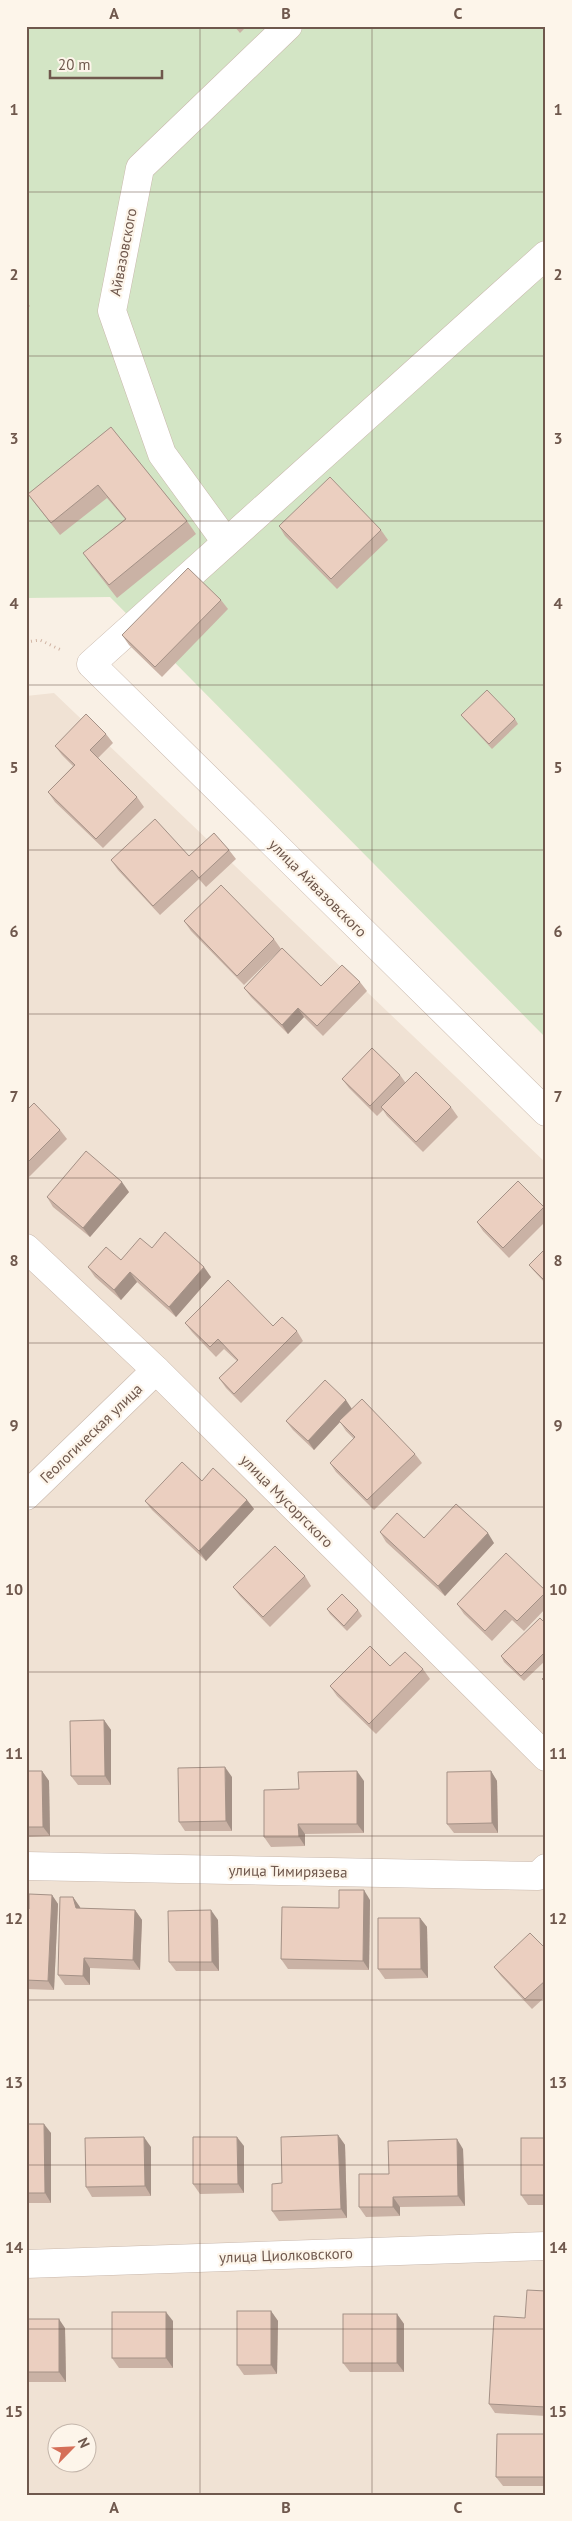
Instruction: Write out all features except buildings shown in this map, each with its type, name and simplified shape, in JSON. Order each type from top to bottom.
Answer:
[{"type":"street","name":"Айвазовского","points":[[226,542],[162,454],[112,311],[140,168],[288,26]]},
{"type":"street","points":[[226,542],[546,255]]},
{"type":"street","name":"улица Айвазовского","points":[[226,542],[91,664],[546,1112]]},
{"type":"street","name":"улица Мусоргского","points":[[26,1248],[156,1370],[546,1757]]},
{"type":"street","name":"Геологическая улица","points":[[26,1496],[156,1370]]},
{"type":"street","name":"улица Тимирязева","points":[[26,1866],[543,1876]]},
{"type":"street","name":"улица Циолковского","points":[[26,2264],[546,2246]]},
{"type":"shaded area","points":[[54,693],[546,1163],[546,2495],[26,2495],[26,696]]},
{"type":"green space","points":[[26,26],[546,26],[546,1038],[110,597],[26,598]]}]
